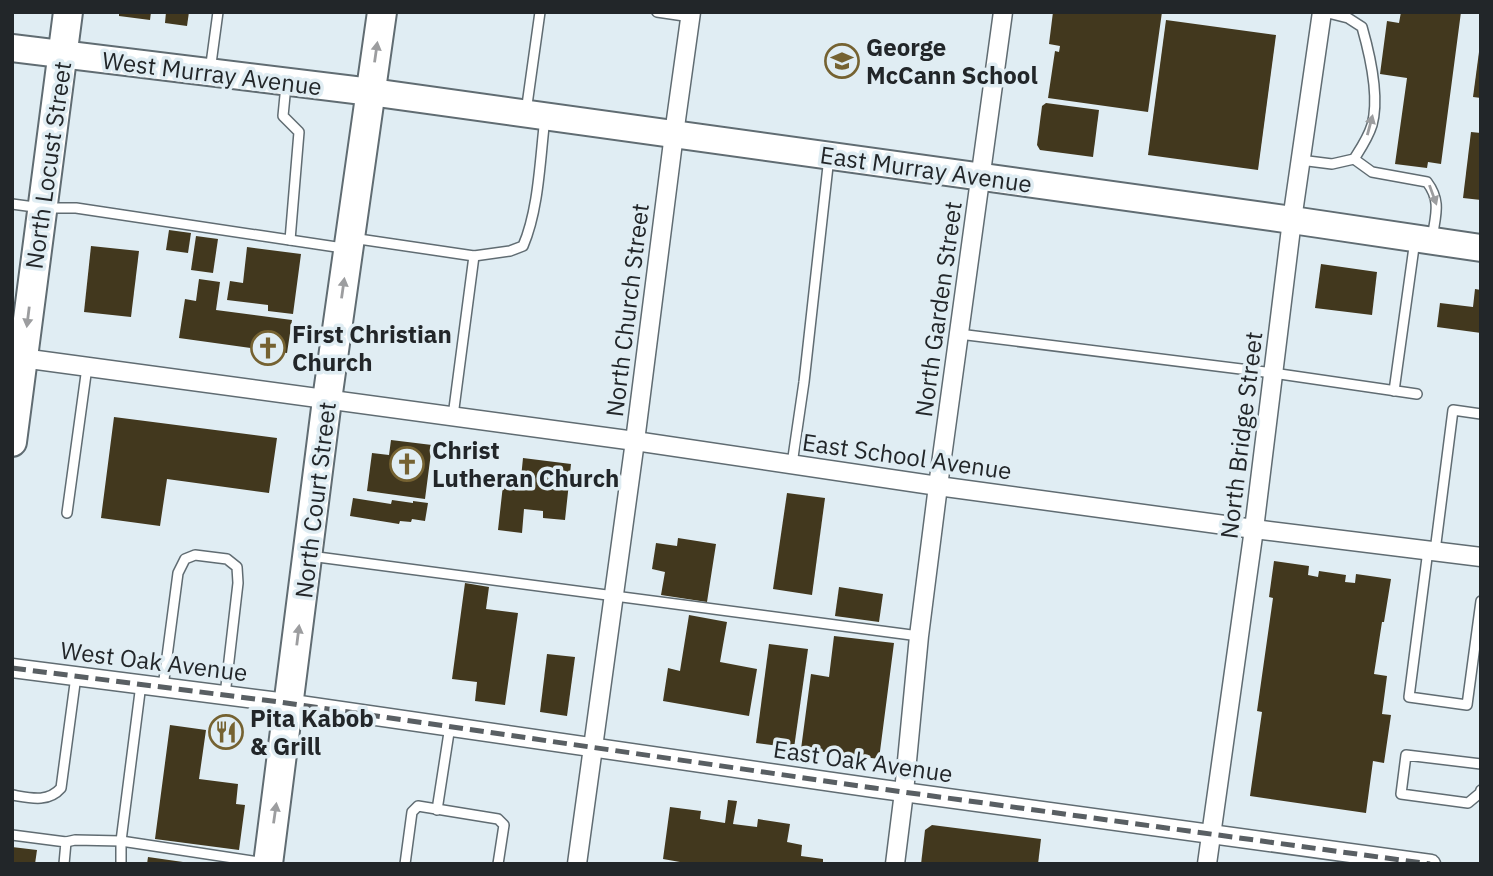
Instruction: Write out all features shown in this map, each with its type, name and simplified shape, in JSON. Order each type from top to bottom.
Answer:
[{"type":"main road","name":"North Locust Street","points":[[12,442],[68,12]]},
{"type":"main road","name":"North Court Street","points":[[268,864],[327,400],[382,12]]},
{"type":"street","name":"North Garden Street","points":[[895,864],[938,486],[1003,12]]},
{"type":"street","name":"North Bridge Street","points":[[1207,864],[1254,529],[1300,160],[1323,12]]},
{"type":"street","name":"North Church Street","points":[[577,864],[691,15]]},
{"type":"street","name":"West Murray Avenue","points":[[12,48],[371,92]]},
{"type":"street","name":"East Murray Avenue","points":[[371,92],[1481,248]]},
{"type":"street","name":"East School Avenue","points":[[22,358],[635,441],[938,486],[1481,557]]},
{"type":"street","name":"West Oak Avenue","points":[[12,668],[289,703]]},
{"type":"street","name":"East Oak Avenue","points":[[289,703],[904,792],[1431,864]]},
{"type":"lane","points":[[209,72],[218,12]]},
{"type":"lane","points":[[12,204],[42,208],[76,208],[290,240],[349,243],[474,256],[510,251],[523,246],[534,209],[540,12]]},
{"type":"lane","points":[[657,12],[691,15]]},
{"type":"lane","points":[[1300,160],[1332,164],[1354,159],[1366,141],[1372,123],[1375,98],[1362,27],[1348,18],[1323,12]]},
{"type":"lane","points":[[286,82],[283,116],[299,132],[290,240]]},
{"type":"lane","points":[[792,464],[804,383],[829,156]]},
{"type":"lane","points":[[1354,159],[1372,172],[1427,182],[1437,202],[1424,239],[1394,391]]},
{"type":"lane","points":[[453,416],[474,256]]},
{"type":"lane","points":[[959,334],[1273,373],[1417,394]]},
{"type":"lane","points":[[67,513],[86,367]]},
{"type":"lane","points":[[1481,414],[1453,410],[1409,697],[1467,705],[1481,601]]},
{"type":"lane","points":[[163,687],[178,573],[185,559],[195,555],[227,559],[237,567],[239,583],[225,695]]},
{"type":"lane","points":[[308,556],[919,636]]},
{"type":"lane","points":[[12,795],[38,799],[50,797],[61,788],[76,676]]},
{"type":"lane","points":[[121,864],[121,841],[141,684]]},
{"type":"lane","points":[[438,810],[450,726]]},
{"type":"lane","points":[[1481,764],[1406,755],[1401,794],[1468,803],[1481,790]]},
{"type":"lane","points":[[405,864],[412,811],[418,806],[498,819],[504,825],[498,864]]},
{"type":"lane","points":[[12,835],[66,842],[121,841],[268,864]]},
{"type":"lane","points":[[64,864],[66,842]]},
{"type":"building","points":[[119,12],[151,12],[150,20],[119,16]]},
{"type":"building","points":[[166,12],[189,12],[187,26],[165,23]]},
{"type":"building","points":[[1053,12],[1162,12],[1148,112],[1048,98],[1055,51],[1059,52],[1060,46],[1049,44]]},
{"type":"building","points":[[1401,12],[1461,12],[1441,164],[1428,162],[1427,168],[1395,164],[1407,78],[1380,74],[1387,21],[1399,23]]},
{"type":"building","points":[[1166,20],[1276,35],[1258,170],[1148,155]]},
{"type":"building","points":[[1481,52],[1481,98],[1473,97]]},
{"type":"building","points":[[1046,103],[1099,110],[1093,157],[1040,150],[1037,145],[1042,106]]},
{"type":"building","points":[[1471,132],[1481,133],[1481,200],[1463,198]]},
{"type":"building","points":[[169,230],[191,233],[188,253],[166,250]]},
{"type":"building","points":[[196,236],[218,239],[213,273],[191,270]]},
{"type":"building","points":[[91,246],[139,251],[131,317],[84,312]]},
{"type":"building","points":[[247,247],[301,254],[293,314],[268,311],[268,305],[227,300],[230,281],[243,283]]},
{"type":"building","points":[[1321,264],[1377,272],[1372,315],[1315,308]]},
{"type":"building","points":[[199,279],[220,282],[216,310],[292,320],[287,353],[179,338],[185,299],[196,301]]},
{"type":"building","points":[[1475,289],[1481,290],[1481,333],[1437,327],[1440,303],[1473,307]]},
{"type":"building","points":[[114,417],[277,438],[269,493],[167,479],[160,526],[101,518]]},
{"type":"building","points":[[391,440],[432,445],[425,499],[367,491],[372,453],[389,455]]},
{"type":"building","points":[[523,458],[571,464],[565,520],[543,518],[543,511],[524,509],[522,533],[498,530],[504,476],[521,478]]},
{"type":"building","points":[[787,493],[825,498],[812,595],[773,589]]},
{"type":"building","points":[[353,498],[391,504],[392,500],[428,503],[425,521],[412,519],[411,522],[400,521],[399,524],[350,516]]},
{"type":"building","points":[[678,538],[716,544],[707,602],[661,595],[665,572],[652,569],[656,543],[677,546]]},
{"type":"building","points":[[1274,561],[1309,566],[1308,575],[1318,577],[1319,571],[1346,575],[1345,582],[1355,583],[1356,574],[1391,579],[1374,674],[1387,676],[1382,714],[1391,715],[1384,763],[1373,761],[1366,813],[1250,796],[1262,712],[1257,711],[1273,598],[1269,597]]},
{"type":"building","points":[[465,583],[489,587],[486,609],[518,613],[505,705],[475,701],[477,682],[452,679]]},
{"type":"building","points":[[839,587],[883,594],[879,622],[835,616]]},
{"type":"building","points":[[689,615],[727,622],[720,662],[757,669],[749,716],[663,701],[668,668],[680,671]]},
{"type":"building","points":[[834,636],[894,643],[879,759],[801,749],[811,674],[829,677]]},
{"type":"building","points":[[769,644],[808,649],[794,748],[756,743]]},
{"type":"building","points":[[547,654],[575,657],[567,716],[540,712]]},
{"type":"building","points":[[170,725],[206,730],[199,779],[238,784],[236,804],[245,805],[239,850],[155,839]]},
{"type":"building","points":[[728,800],[737,801],[733,824],[757,827],[758,819],[790,824],[787,842],[802,845],[801,856],[823,859],[823,864],[680,864],[663,859],[670,807],[701,811],[700,819],[725,823]]},
{"type":"building","points":[[932,825],[1041,839],[1038,864],[921,864],[925,830]]},
{"type":"building","points":[[12,847],[37,850],[35,864],[12,864]]},
{"type":"building","points":[[148,857],[183,862],[183,864],[147,864]]},
{"type":"railway","points":[[12,668],[279,702],[874,788],[1430,864]]},
{"type":"place","name":"George McCann School","points":[[842,61]]},
{"type":"place","name":"First Christian Church","points":[[268,348]]},
{"type":"place","name":"Christ Lutheran Church","points":[[407,464]]},
{"type":"place","name":"Pita Kabob & Grill","points":[[226,732]]}]
